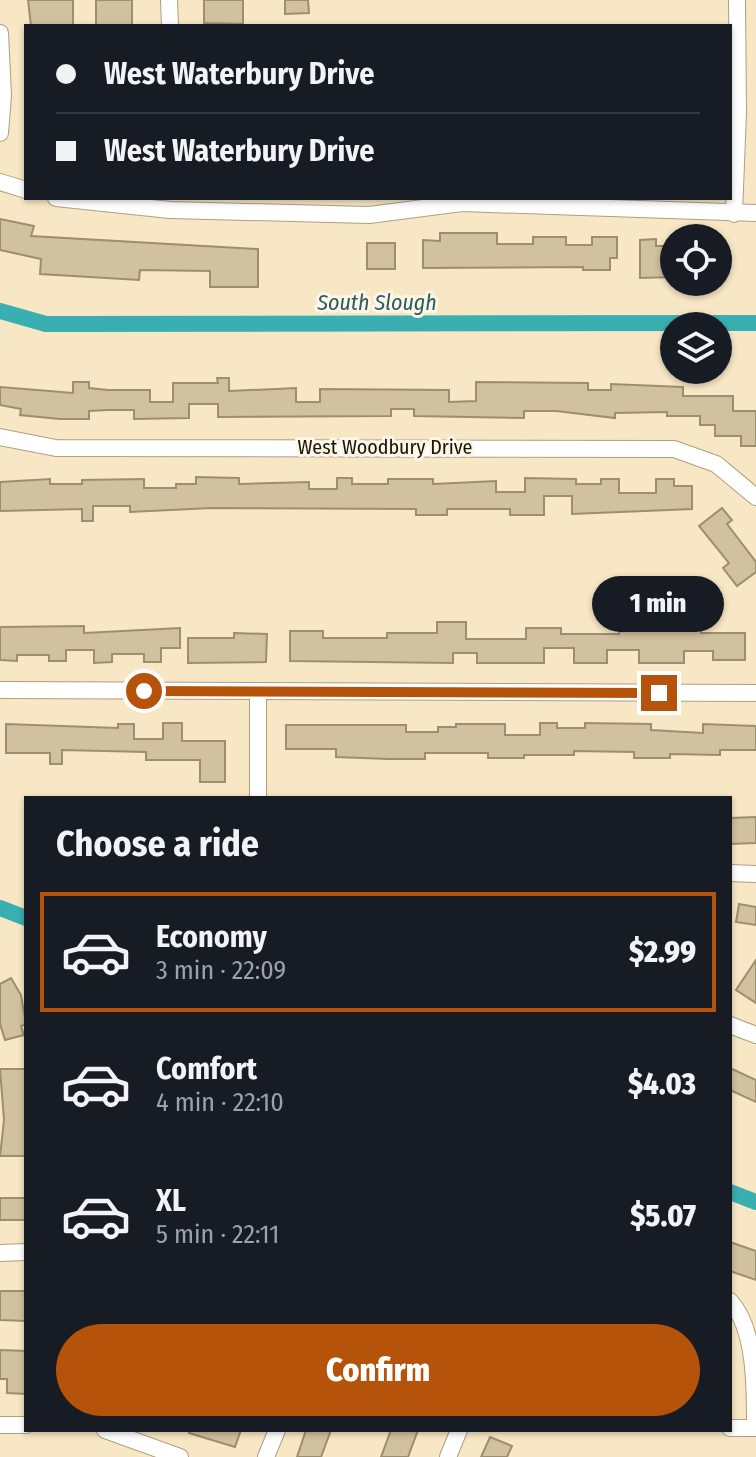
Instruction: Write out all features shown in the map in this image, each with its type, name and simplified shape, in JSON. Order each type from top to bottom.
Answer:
[{"type":"street","points":[[169,0],[170,24]]},
{"type":"street","points":[[734,214],[738,112],[737,0]]},
{"type":"street","points":[[0,33],[3,95],[0,133]]},
{"type":"street","points":[[0,182],[24,189]]},
{"type":"street","points":[[94,200],[369,215],[462,203],[756,213]]},
{"type":"street","name":"West Woodbury Drive","points":[[0,437],[56,448],[667,448],[716,464],[756,497]]},
{"type":"street","points":[[0,690],[756,693]]},
{"type":"street","points":[[258,692],[258,796]]},
{"type":"street","points":[[732,873],[756,874]]},
{"type":"street","points":[[732,1026],[756,1035]]},
{"type":"street","points":[[0,1253],[24,1252]]},
{"type":"street","points":[[732,1303],[746,1318],[753,1333],[756,1428],[732,1428]]},
{"type":"street","points":[[0,1425],[24,1425]]},
{"type":"street","points":[[111,1432],[180,1457]]},
{"type":"street","points":[[266,1457],[276,1432]]},
{"type":"street","points":[[448,1457],[458,1432]]},
{"type":"building","points":[[28,0],[73,0],[73,24],[31,24]]},
{"type":"building","points":[[96,0],[132,0],[132,24],[96,24]]},
{"type":"building","points":[[204,0],[243,0],[243,24],[204,23]]},
{"type":"building","points":[[285,0],[308,0],[309,13],[285,14]]},
{"type":"building","points":[[0,219],[34,226],[31,236],[258,249],[258,287],[210,287],[210,271],[140,270],[139,280],[40,274],[41,259],[0,250]]},
{"type":"building","points":[[440,233],[497,233],[497,244],[533,244],[533,237],[566,237],[566,245],[592,245],[592,237],[617,237],[617,258],[610,258],[610,270],[583,270],[583,267],[423,268],[423,240],[440,241]]},
{"type":"building","points":[[656,239],[656,246],[660,246],[660,277],[640,278],[640,240]]},
{"type":"building","points":[[367,243],[395,243],[395,269],[367,269]]},
{"type":"building","points":[[217,378],[229,378],[229,391],[296,388],[296,402],[320,402],[320,389],[449,390],[449,402],[476,401],[476,382],[588,383],[588,390],[611,390],[611,384],[683,387],[683,396],[733,396],[733,411],[756,411],[756,446],[741,446],[741,436],[715,436],[715,425],[700,425],[700,416],[667,416],[667,412],[615,413],[615,418],[556,411],[524,411],[524,418],[414,416],[414,409],[391,409],[391,416],[218,417],[218,404],[189,404],[189,418],[134,419],[134,410],[108,410],[89,411],[89,419],[60,419],[20,415],[21,409],[0,405],[0,387],[73,393],[73,382],[89,382],[89,388],[108,390],[150,390],[150,402],[173,402],[173,383],[218,383]]},
{"type":"building","points":[[196,477],[239,478],[239,484],[309,482],[309,489],[337,489],[337,478],[352,478],[352,484],[388,484],[388,479],[433,479],[433,484],[496,481],[496,492],[525,492],[525,478],[576,479],[576,484],[601,484],[601,479],[619,479],[619,493],[656,493],[656,479],[674,479],[674,486],[692,486],[692,509],[572,514],[572,496],[544,496],[544,515],[510,515],[510,509],[447,509],[447,515],[416,515],[416,509],[212,508],[130,512],[130,506],[93,506],[93,521],[82,521],[82,509],[0,511],[0,482],[50,479],[50,484],[82,484],[82,480],[144,479],[144,488],[176,488],[176,484],[196,484]]},
{"type":"building","points":[[722,508],[732,520],[727,524],[756,562],[756,572],[737,586],[723,568],[729,563],[699,526]]},
{"type":"building","points":[[672,620],[701,620],[701,633],[745,633],[745,660],[713,660],[713,651],[684,651],[684,663],[639,663],[639,650],[607,650],[607,663],[574,663],[574,648],[544,648],[544,663],[477,663],[477,653],[453,653],[453,663],[290,661],[290,631],[323,631],[323,638],[387,638],[387,633],[437,633],[437,622],[466,622],[466,639],[526,639],[526,628],[561,628],[561,634],[619,634],[619,627],[672,627]]},
{"type":"building","points":[[84,626],[84,633],[180,628],[180,648],[161,648],[161,662],[144,662],[144,654],[112,654],[112,662],[94,663],[94,650],[66,650],[66,661],[49,661],[49,655],[17,655],[17,661],[0,660],[0,627]]},
{"type":"building","points":[[234,633],[267,634],[266,662],[188,663],[188,638],[234,638]]},
{"type":"building","points":[[163,723],[182,723],[182,741],[225,741],[225,782],[200,782],[200,760],[146,760],[146,752],[62,750],[62,764],[50,764],[50,753],[6,753],[6,724],[118,728],[118,724],[134,724],[134,739],[163,739]]},
{"type":"building","points":[[540,723],[557,723],[557,728],[585,728],[585,723],[651,724],[651,730],[703,733],[703,724],[756,726],[756,750],[720,750],[720,755],[670,754],[670,758],[634,758],[634,752],[574,751],[574,755],[524,755],[524,758],[488,758],[488,753],[425,753],[425,759],[388,759],[336,757],[336,749],[286,749],[286,725],[406,725],[406,732],[438,732],[438,727],[456,727],[456,724],[505,724],[505,735],[540,735]]},
{"type":"building","points":[[756,817],[756,843],[732,844],[732,818]]},
{"type":"building","points":[[739,904],[756,907],[756,925],[736,922]]},
{"type":"building","points":[[756,960],[756,1003],[736,990]]},
{"type":"building","points":[[11,978],[21,995],[24,1035],[5,1040],[0,1024],[0,984]]},
{"type":"building","points":[[0,1069],[24,1069],[24,1156],[0,1156],[4,1120]]},
{"type":"building","points":[[732,1069],[756,1080],[756,1102],[732,1091]]},
{"type":"building","points":[[0,1198],[24,1198],[24,1220],[0,1220]]},
{"type":"building","points":[[732,1243],[756,1251],[756,1280],[732,1272]]},
{"type":"building","points":[[0,1291],[24,1291],[24,1321],[0,1320]]},
{"type":"building","points":[[0,1350],[24,1351],[24,1394],[7,1393],[7,1379],[0,1379]]},
{"type":"building","points":[[189,1432],[240,1432],[235,1447]]},
{"type":"building","points":[[305,1432],[330,1432],[321,1457],[297,1457]]},
{"type":"building","points":[[390,1432],[417,1432],[408,1457],[381,1457]]},
{"type":"building","points":[[490,1437],[512,1446],[507,1457],[481,1457]]},
{"type":"waterway","name":"South Slough","points":[[0,311],[46,324],[756,323]]},
{"type":"waterway","points":[[0,908],[24,917]]},
{"type":"waterway","points":[[732,1193],[756,1202]]},
{"type":"route","points":[[144,691],[659,693]]}]
